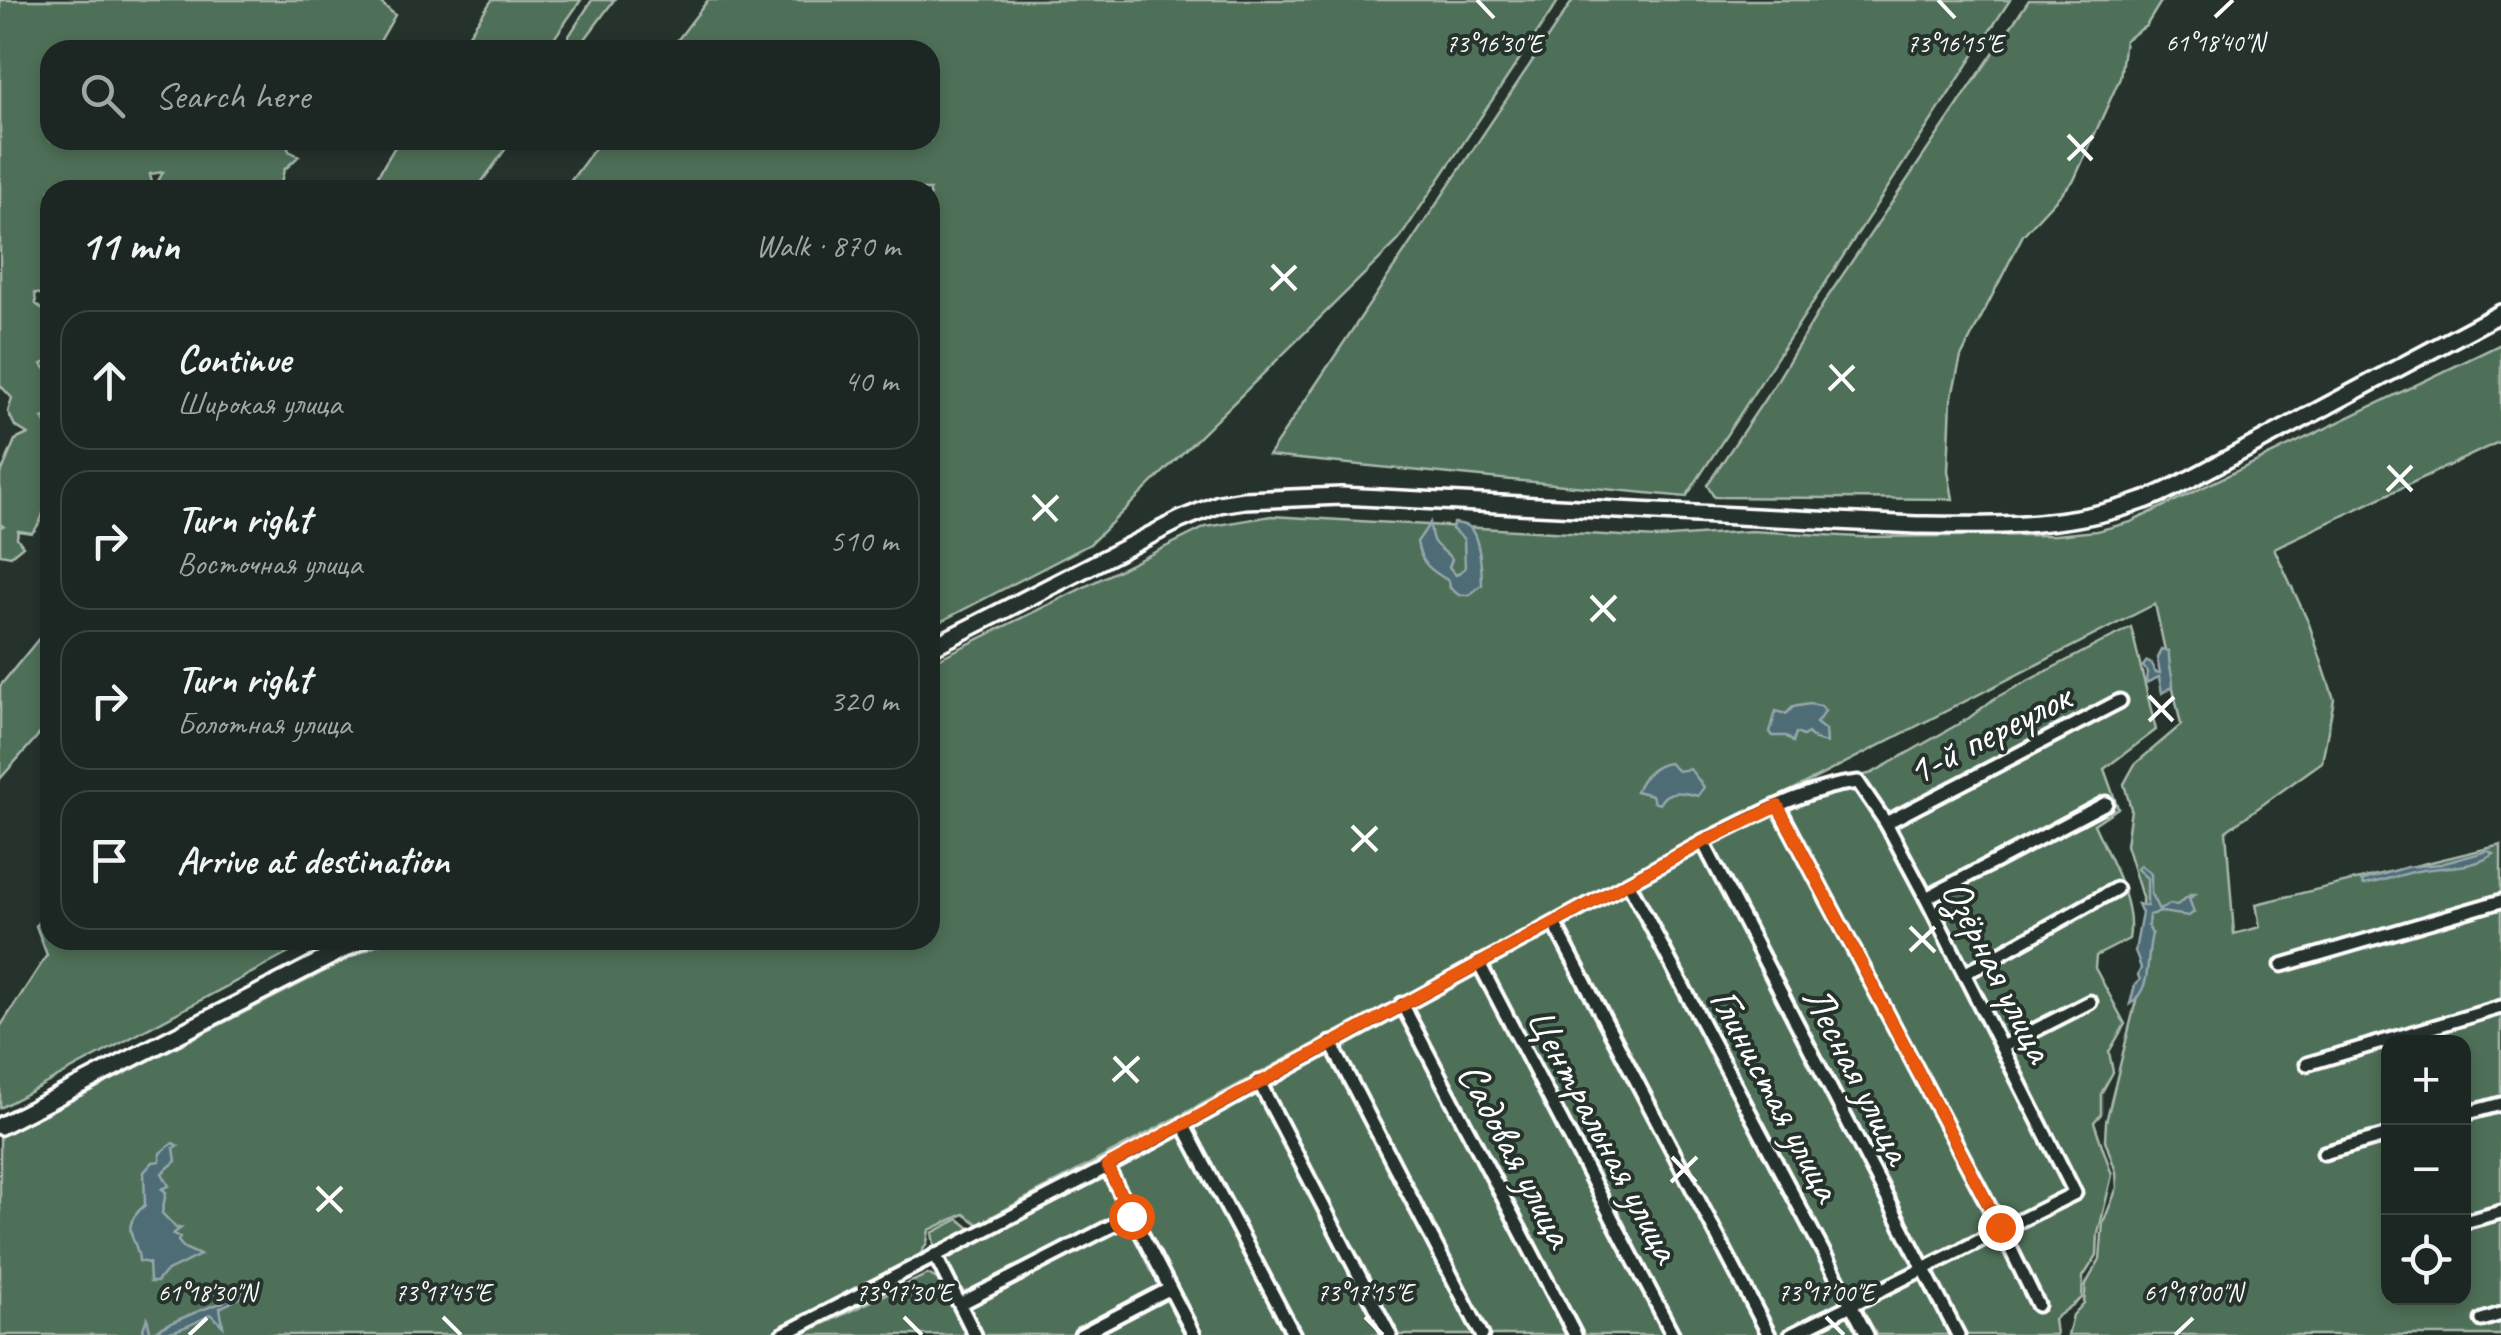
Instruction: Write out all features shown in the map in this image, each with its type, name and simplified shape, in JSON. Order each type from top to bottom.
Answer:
[{"type":"street","points":[[940,643],[1180,520],[1219,504],[1256,498],[1341,496],[1917,525],[2006,526],[2090,516],[2143,501],[2192,478],[2501,313]]},
{"type":"street","name":"1-й переулок","points":[[1886,822],[2120,701]]},
{"type":"street","name":"Озёрная улица","points":[[1778,806],[1839,784],[1858,782],[1886,822],[1966,973],[2074,1193],[2000,1227]]},
{"type":"street","points":[[1926,898],[2106,803]]},
{"type":"street","points":[[782,1335],[809,1329],[935,1255],[1107,1166],[1703,842],[1778,806],[2038,1305]]},
{"type":"street","name":"Лесная улица","points":[[1703,842],[1958,1335]]},
{"type":"street","name":"Глинистая улица","points":[[1629,884],[1867,1335]]},
{"type":"street","points":[[1966,973],[2116,889]]},
{"type":"street","points":[[2282,965],[2501,902]]},
{"type":"street","points":[[1555,925],[1769,1335]]},
{"type":"street","points":[[0,1126],[343,950]]},
{"type":"street","name":"Центральная улица","points":[[1479,963],[1673,1335]]},
{"type":"street","points":[[2002,1048],[2090,1002]]},
{"type":"street","name":"Садовая улица","points":[[1402,1004],[1575,1335]]},
{"type":"street","points":[[2308,1064],[2501,1007]]},
{"type":"street","points":[[1331,1043],[1482,1335]]},
{"type":"street","points":[[1259,1082],[1390,1335]]},
{"type":"street","points":[[2471,1112],[2501,1104]]},
{"type":"street","points":[[1183,1124],[1294,1335]]},
{"type":"street","points":[[2324,1152],[2381,1137]]},
{"type":"street","points":[[1107,1166],[1194,1335]]},
{"type":"street","points":[[2471,1220],[2501,1212]]},
{"type":"street","points":[[960,1304],[1131,1216]]},
{"type":"street","points":[[1791,1335],[2000,1227]]},
{"type":"street","points":[[935,1255],[975,1335]]},
{"type":"street","points":[[1081,1335],[1169,1289]]},
{"type":"street","points":[[2482,1320],[2501,1314]]},
{"type":"green space","points":[[0,0],[387,0],[380,2],[395,15],[381,40],[40,40],[40,150],[289,150],[299,156],[284,170],[282,180],[159,180],[163,172],[150,174],[152,180],[40,180],[40,294],[35,293],[40,307],[40,521],[32,533],[18,531],[17,538],[23,546],[11,556],[0,554],[0,465],[2,471],[15,440],[28,434],[15,426],[8,412],[12,398],[0,385]]},
{"type":"green space","points":[[492,0],[581,0],[553,40],[465,40]]},
{"type":"green space","points":[[592,0],[614,0],[584,40],[566,40]]},
{"type":"green space","points":[[708,0],[1559,0],[1398,241],[1090,544],[940,622],[940,180],[571,180],[594,150],[940,150],[940,40],[678,40]]},
{"type":"green space","points":[[1573,0],[2010,0],[1686,497],[1268,456]]},
{"type":"green space","points":[[2029,0],[2162,0],[2146,26],[2125,40],[2120,78],[2074,180],[2023,235],[1961,357],[1951,400],[1948,471],[1953,499],[1714,497],[1707,485],[1825,301]]},
{"type":"green space","points":[[393,150],[505,150],[483,180],[375,180]]},
{"type":"green space","points":[[2501,344],[2501,441],[2274,548],[2309,624],[2334,699],[2322,762],[2226,831],[2234,934],[2260,927],[2256,904],[2501,845],[2501,1335],[2068,1335],[2073,1315],[2084,1303],[2086,1284],[2100,1259],[2103,1223],[2117,1188],[2105,1140],[2106,1122],[2144,968],[2142,897],[2126,845],[2131,809],[2124,784],[2135,764],[2181,725],[2155,604],[1689,843],[978,1224],[964,1214],[929,1230],[918,1258],[768,1335],[0,1335],[0,1137],[366,950],[940,950],[940,658],[1206,527],[1271,516],[1657,538],[1751,531],[1860,537],[2097,531],[2131,522]]},
{"type":"green space","points":[[2131,627],[2156,730],[2104,769],[2118,808],[2094,824],[2120,880],[2130,925],[2129,939],[2096,956],[2095,968],[2125,1024],[2109,1052],[2113,1072],[2101,1094],[2101,1114],[2094,1122],[2112,1175],[2097,1255],[2083,1277],[2082,1298],[2054,1319],[2056,1335],[979,1335],[935,1250],[932,1233],[959,1219],[971,1229],[1179,1123],[1790,795],[1872,773],[1969,718],[1995,698]]},
{"type":"green space","points":[[40,637],[40,733],[0,779],[0,686]]},
{"type":"green space","points":[[45,950],[294,950],[0,1108],[0,1027],[47,955]]},
{"type":"green space","points":[[928,1274],[937,1279],[966,1335],[800,1335]]},
{"type":"water","points":[[1430,523],[1434,541],[1452,559],[1449,567],[1456,575],[1465,568],[1464,539],[1452,529],[1453,523],[1468,526],[1473,532],[1480,554],[1482,585],[1469,595],[1459,595],[1450,588],[1449,581],[1424,562],[1417,542]]},
{"type":"water","points":[[2161,649],[2169,651],[2173,686],[2162,693],[2159,677],[2146,683],[2143,666],[2150,662],[2155,672],[2160,673],[2157,658]]},
{"type":"water","points":[[1809,704],[1825,711],[1816,723],[1825,730],[1826,743],[1808,733],[1796,733],[1793,742],[1786,736],[1773,736],[1770,732],[1776,711],[1786,714],[1793,707]]},
{"type":"water","points":[[1669,763],[1678,771],[1690,769],[1704,787],[1698,796],[1671,793],[1659,804],[1652,795],[1636,791],[1649,772]]},
{"type":"water","points":[[2488,851],[2494,854],[2466,865],[2417,871],[2364,885],[2361,881],[2407,867],[2441,864]]},
{"type":"water","points":[[2140,865],[2151,874],[2151,894],[2159,910],[2195,894],[2189,899],[2194,912],[2189,916],[2161,912],[2149,915],[2152,934],[2145,982],[2130,1004],[2141,968],[2135,951],[2142,913],[2138,904],[2147,906],[2147,878],[2137,869]]},
{"type":"water","points":[[173,1143],[178,1146],[174,1148],[176,1161],[162,1173],[169,1186],[162,1189],[166,1192],[162,1213],[176,1228],[181,1228],[173,1234],[180,1237],[178,1241],[184,1248],[200,1255],[164,1273],[157,1282],[150,1282],[149,1263],[139,1261],[130,1228],[145,1205],[144,1172],[153,1162],[160,1161],[160,1153]]},
{"type":"water","points":[[259,1284],[259,1288],[220,1308],[223,1326],[211,1314],[163,1333],[146,1335],[143,1329],[147,1318],[151,1334],[222,1303],[231,1293],[236,1295]]},
{"type":"route","points":[[1131,1216],[1107,1166],[1650,870],[1778,806],[2000,1227]]}]
